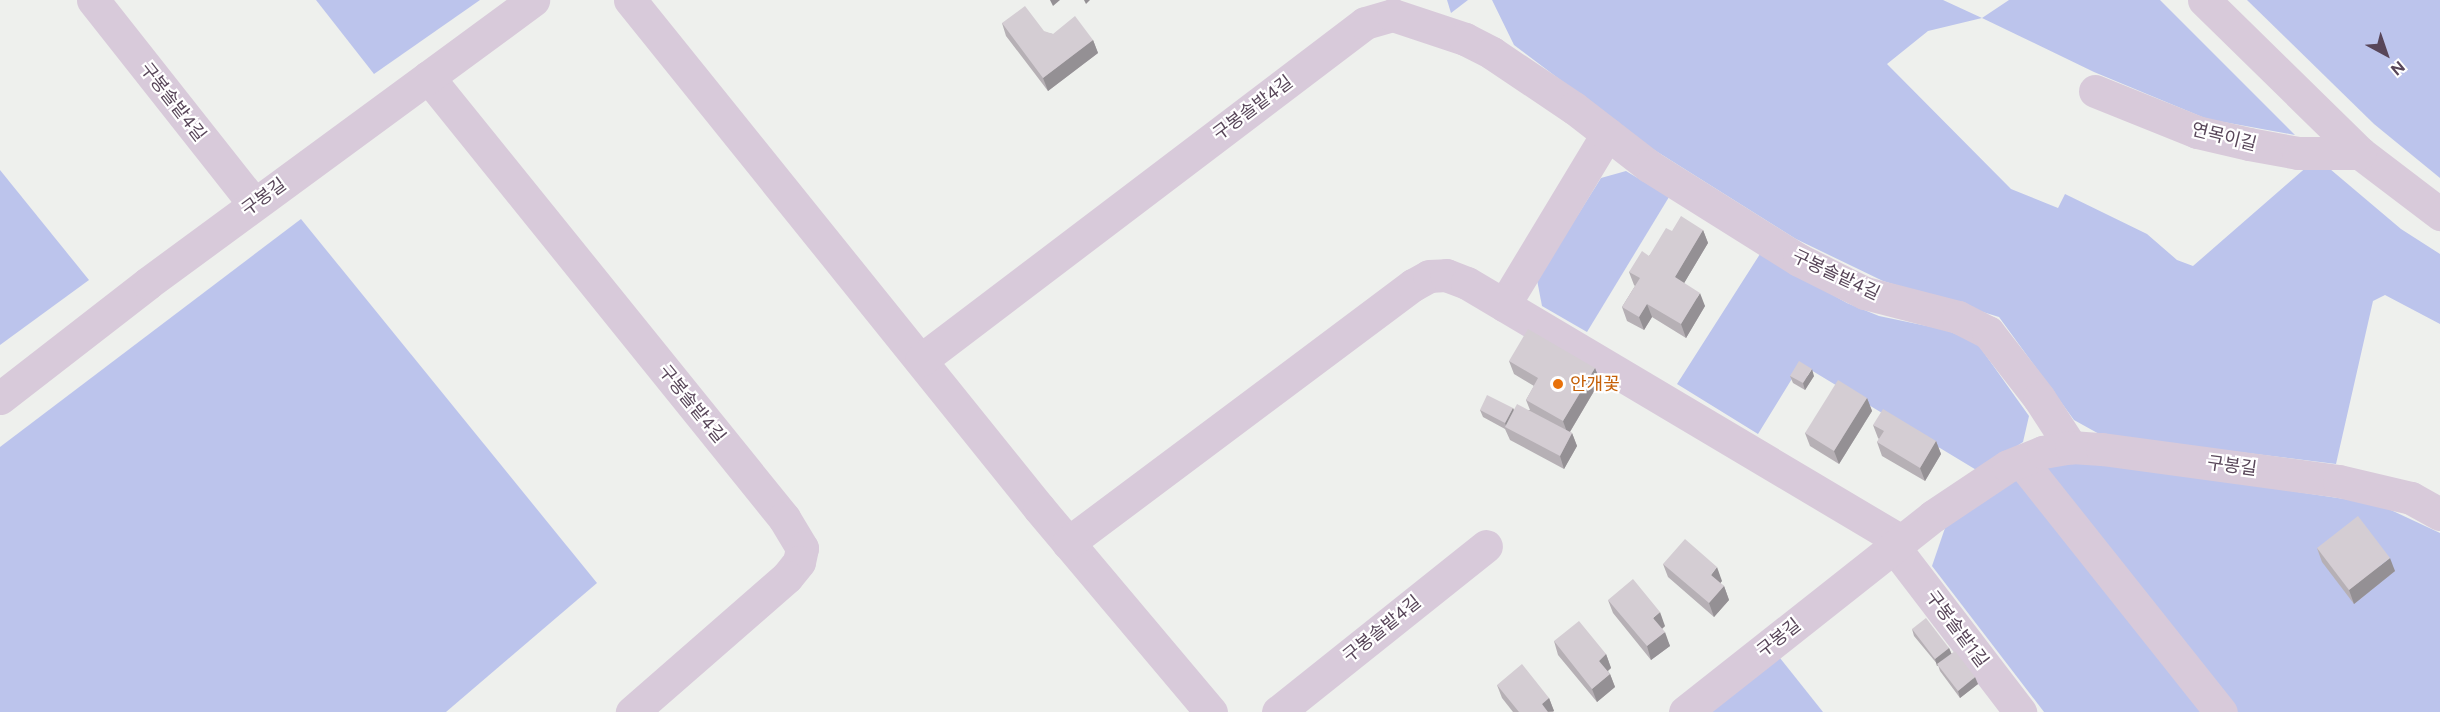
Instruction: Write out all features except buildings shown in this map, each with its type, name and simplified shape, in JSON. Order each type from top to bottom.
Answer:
[{"type":"street","name":"구봉솔밭4길","points":[[93,0],[254,204]]},
{"type":"street","name":"구봉길","points":[[0,398],[254,204],[533,0]]},
{"type":"street","points":[[630,0],[1068,543],[1210,712]]},
{"type":"street","points":[[2204,0],[2360,153],[2440,214]]},
{"type":"street","name":"구봉솔밭4길","points":[[921,360],[1365,23],[1380,17],[1407,18],[1492,53],[1668,179],[1818,270],[1865,293],[1958,317],[1988,332],[2039,398],[2071,447]]},
{"type":"street","name":"구봉솔밭4길","points":[[428,77],[784,518],[802,549],[799,562],[787,577],[632,712]]},
{"type":"street","name":"연목이길","points":[[2095,91],[2197,132],[2238,142],[2298,153],[2360,153]]},
{"type":"street","points":[[1504,305],[1607,134]]},
{"type":"street","points":[[1068,543],[1429,276],[1446,275],[1467,283],[1504,305],[1897,544]]},
{"type":"street","name":"구봉길","points":[[1685,712],[1897,544],[1972,489],[2021,461],[2071,447],[2382,489],[2440,514]]},
{"type":"street","points":[[2021,461],[2222,712]]},
{"type":"street","name":"구봉솔밭1길","points":[[1897,544],[2020,712]]},
{"type":"street","name":"구봉솔밭4길","points":[[1278,712],[1486,546]]},
{"type":"shaded area","points":[[316,0],[480,0],[374,74]]},
{"type":"shaded area","points":[[1447,0],[1468,0],[1451,13]]},
{"type":"shaded area","points":[[1492,0],[1943,0],[1982,18],[1928,31],[1887,64],[2011,189],[2058,208],[2065,194],[2147,234],[2177,260],[2193,266],[2317,158],[2401,229],[2440,254],[2440,324],[2385,295],[2373,301],[2336,464],[2101,435],[2074,420],[1999,317],[1883,281],[1796,239],[1648,146],[1514,45]]},
{"type":"shaded area","points":[[2009,0],[2160,0],[2295,135],[2207,119],[2094,72],[1982,18]]},
{"type":"shaded area","points":[[2247,0],[2440,0],[2440,178],[2374,124]]},
{"type":"shaded area","points":[[0,170],[89,280],[0,345]]},
{"type":"shaded area","points":[[1626,171],[1669,197],[1587,332],[1542,306],[1537,280],[1601,178]]},
{"type":"shaded area","points":[[301,219],[597,583],[446,712],[0,712],[0,447]]},
{"type":"shaded area","points":[[1760,254],[1847,303],[1879,316],[1946,330],[1977,343],[2029,416],[2023,442],[1978,471],[1801,364],[1758,434],[1677,384]]},
{"type":"shaded area","points":[[2096,462],[2378,504],[2440,533],[2440,712],[2044,712],[1932,566],[1945,528],[2000,490],[2027,474],[2059,465]]},
{"type":"shaded area","points":[[1780,658],[1823,712],[1711,712]]},
{"type":"place","name":"안개꽃","points":[[1558,384]]}]
